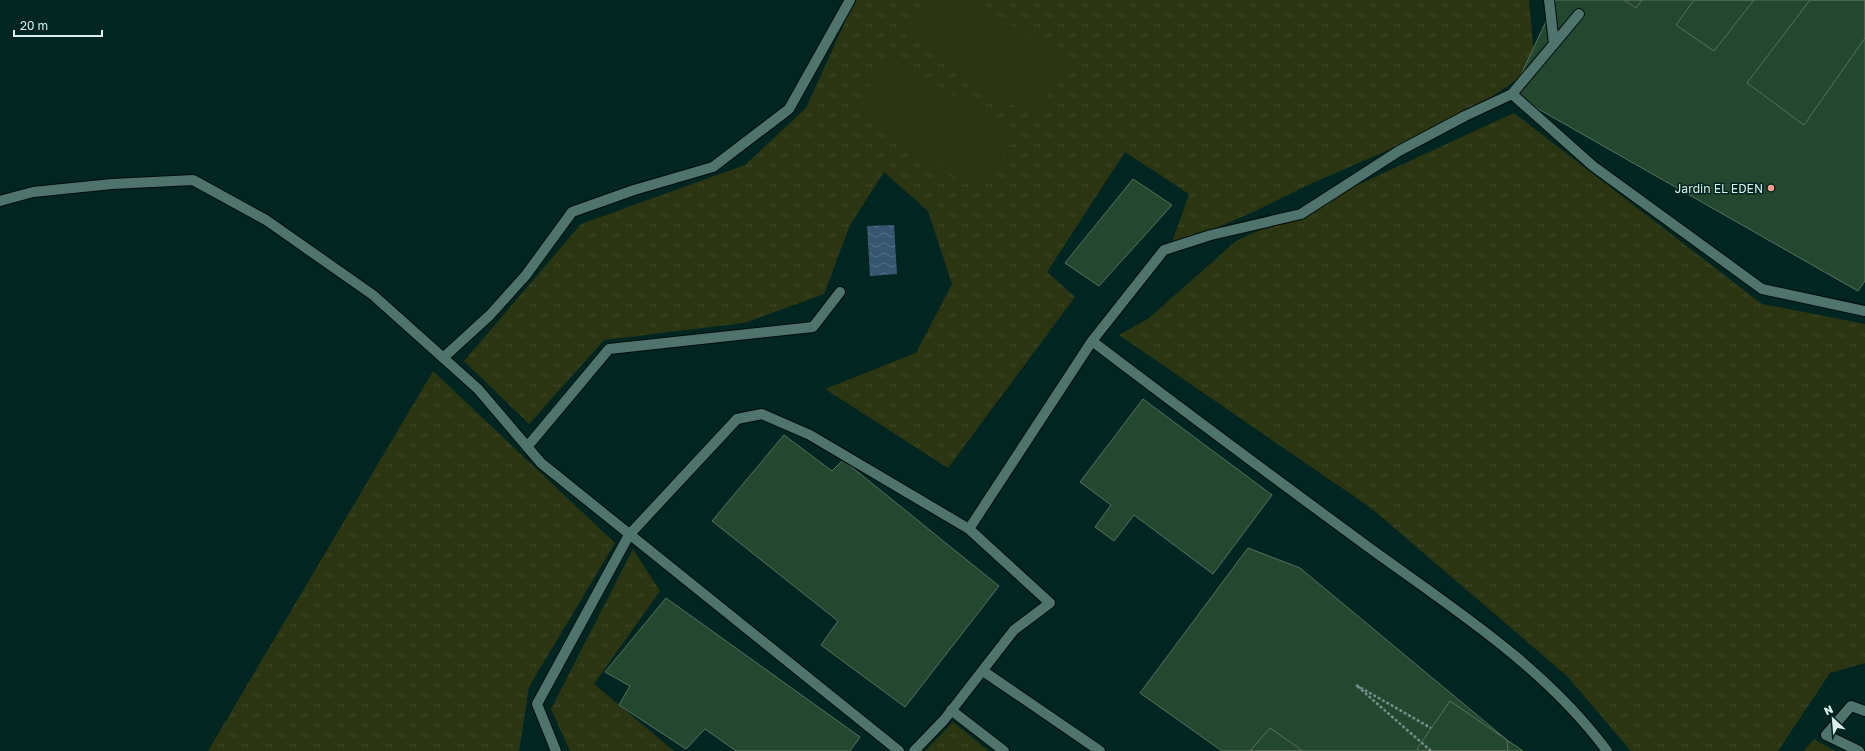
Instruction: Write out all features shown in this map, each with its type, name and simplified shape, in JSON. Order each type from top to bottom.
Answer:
[{"type":"lane","points":[[443,358],[490,316],[526,275],[572,212],[634,190],[713,167],[789,109],[850,0]]},
{"type":"lane","points":[[1549,0],[1554,44]]},
{"type":"lane","points":[[969,529],[1092,341],[1164,250],[1211,235],[1302,214],[1399,151],[1465,116],[1512,94],[1579,14]]},
{"type":"lane","points":[[1512,94],[1593,166],[1762,289],[1865,311]]},
{"type":"lane","points":[[0,201],[33,192],[112,184],[193,180],[273,224],[372,295],[478,389],[541,463],[899,751]]},
{"type":"lane","points":[[527,447],[609,349],[813,327],[840,292]]},
{"type":"lane","points":[[1092,341],[1232,447],[1507,648],[1588,725],[1607,751]]},
{"type":"lane","points":[[556,751],[537,704],[629,535],[737,419],[762,414],[810,435],[969,529],[1050,603],[1014,630],[951,710],[914,751]]},
{"type":"lane","points":[[983,671],[1100,751]]},
{"type":"lane","points":[[1859,751],[1826,735],[1851,706],[1865,711]]},
{"type":"lane","points":[[951,710],[1004,751]]},
{"type":"path","points":[[1430,751],[1356,685],[1431,728]]},
{"type":"green space","points":[[855,0],[1529,0],[1535,67],[1458,120],[1310,184],[1251,213],[1170,248],[1189,194],[1125,152],[1047,272],[1075,297],[948,468],[825,389],[916,353],[952,284],[928,211],[884,172],[850,225],[824,294],[744,323],[604,340],[529,424],[464,361],[581,224],[745,165],[806,108]]},
{"type":"green space","points":[[928,0],[973,0],[1068,62],[1032,117],[905,35]]},
{"type":"green space","points":[[890,54],[1016,136],[980,192],[853,110]]},
{"type":"green space","points":[[1514,113],[1762,304],[1865,324],[1865,663],[1830,673],[1778,751],[1631,751],[1567,676],[1371,508],[1119,335],[1148,319],[1236,241]]},
{"type":"green space","points":[[433,371],[615,543],[529,687],[519,751],[208,751]]},
{"type":"green space","points":[[633,549],[660,591],[594,684],[674,751],[570,751],[551,709]]},
{"type":"green space","points":[[953,722],[989,751],[925,751]]},
{"type":"green space","points":[[1814,739],[1835,751],[1804,751]]},
{"type":"water","points":[[894,225],[897,274],[870,276],[867,226]]},
{"type":"building","name":"Jardin EL EDEN","points":[[1556,0],[1865,0],[1865,281],[1858,291],[1512,94]]},
{"type":"building","points":[[1624,0],[1642,0],[1636,8]]},
{"type":"building","points":[[1694,0],[1754,0],[1714,51],[1676,25]]},
{"type":"building","points":[[1810,0],[1865,0],[1865,38],[1804,125],[1747,83]]},
{"type":"building","points":[[1133,179],[1172,205],[1099,286],[1065,263]]},
{"type":"building","points":[[1143,399],[1272,495],[1213,574],[1134,515],[1114,541],[1095,527],[1111,505],[1080,482]]},
{"type":"building","points":[[784,435],[832,471],[843,460],[999,586],[905,707],[821,645],[838,621],[712,521]]},
{"type":"building","points":[[1248,548],[1300,568],[1507,740],[1508,751],[1222,751],[1140,693]]},
{"type":"building","points":[[666,598],[860,737],[850,751],[736,751],[705,729],[686,749],[619,705],[630,686],[605,672]]},
{"type":"building","points":[[1450,701],[1523,751],[1420,751],[1417,749]]},
{"type":"building","points":[[1270,728],[1303,751],[1250,751]]},
{"type":"place","name":"Jardin EL EDEN","points":[[1771,188]]}]
